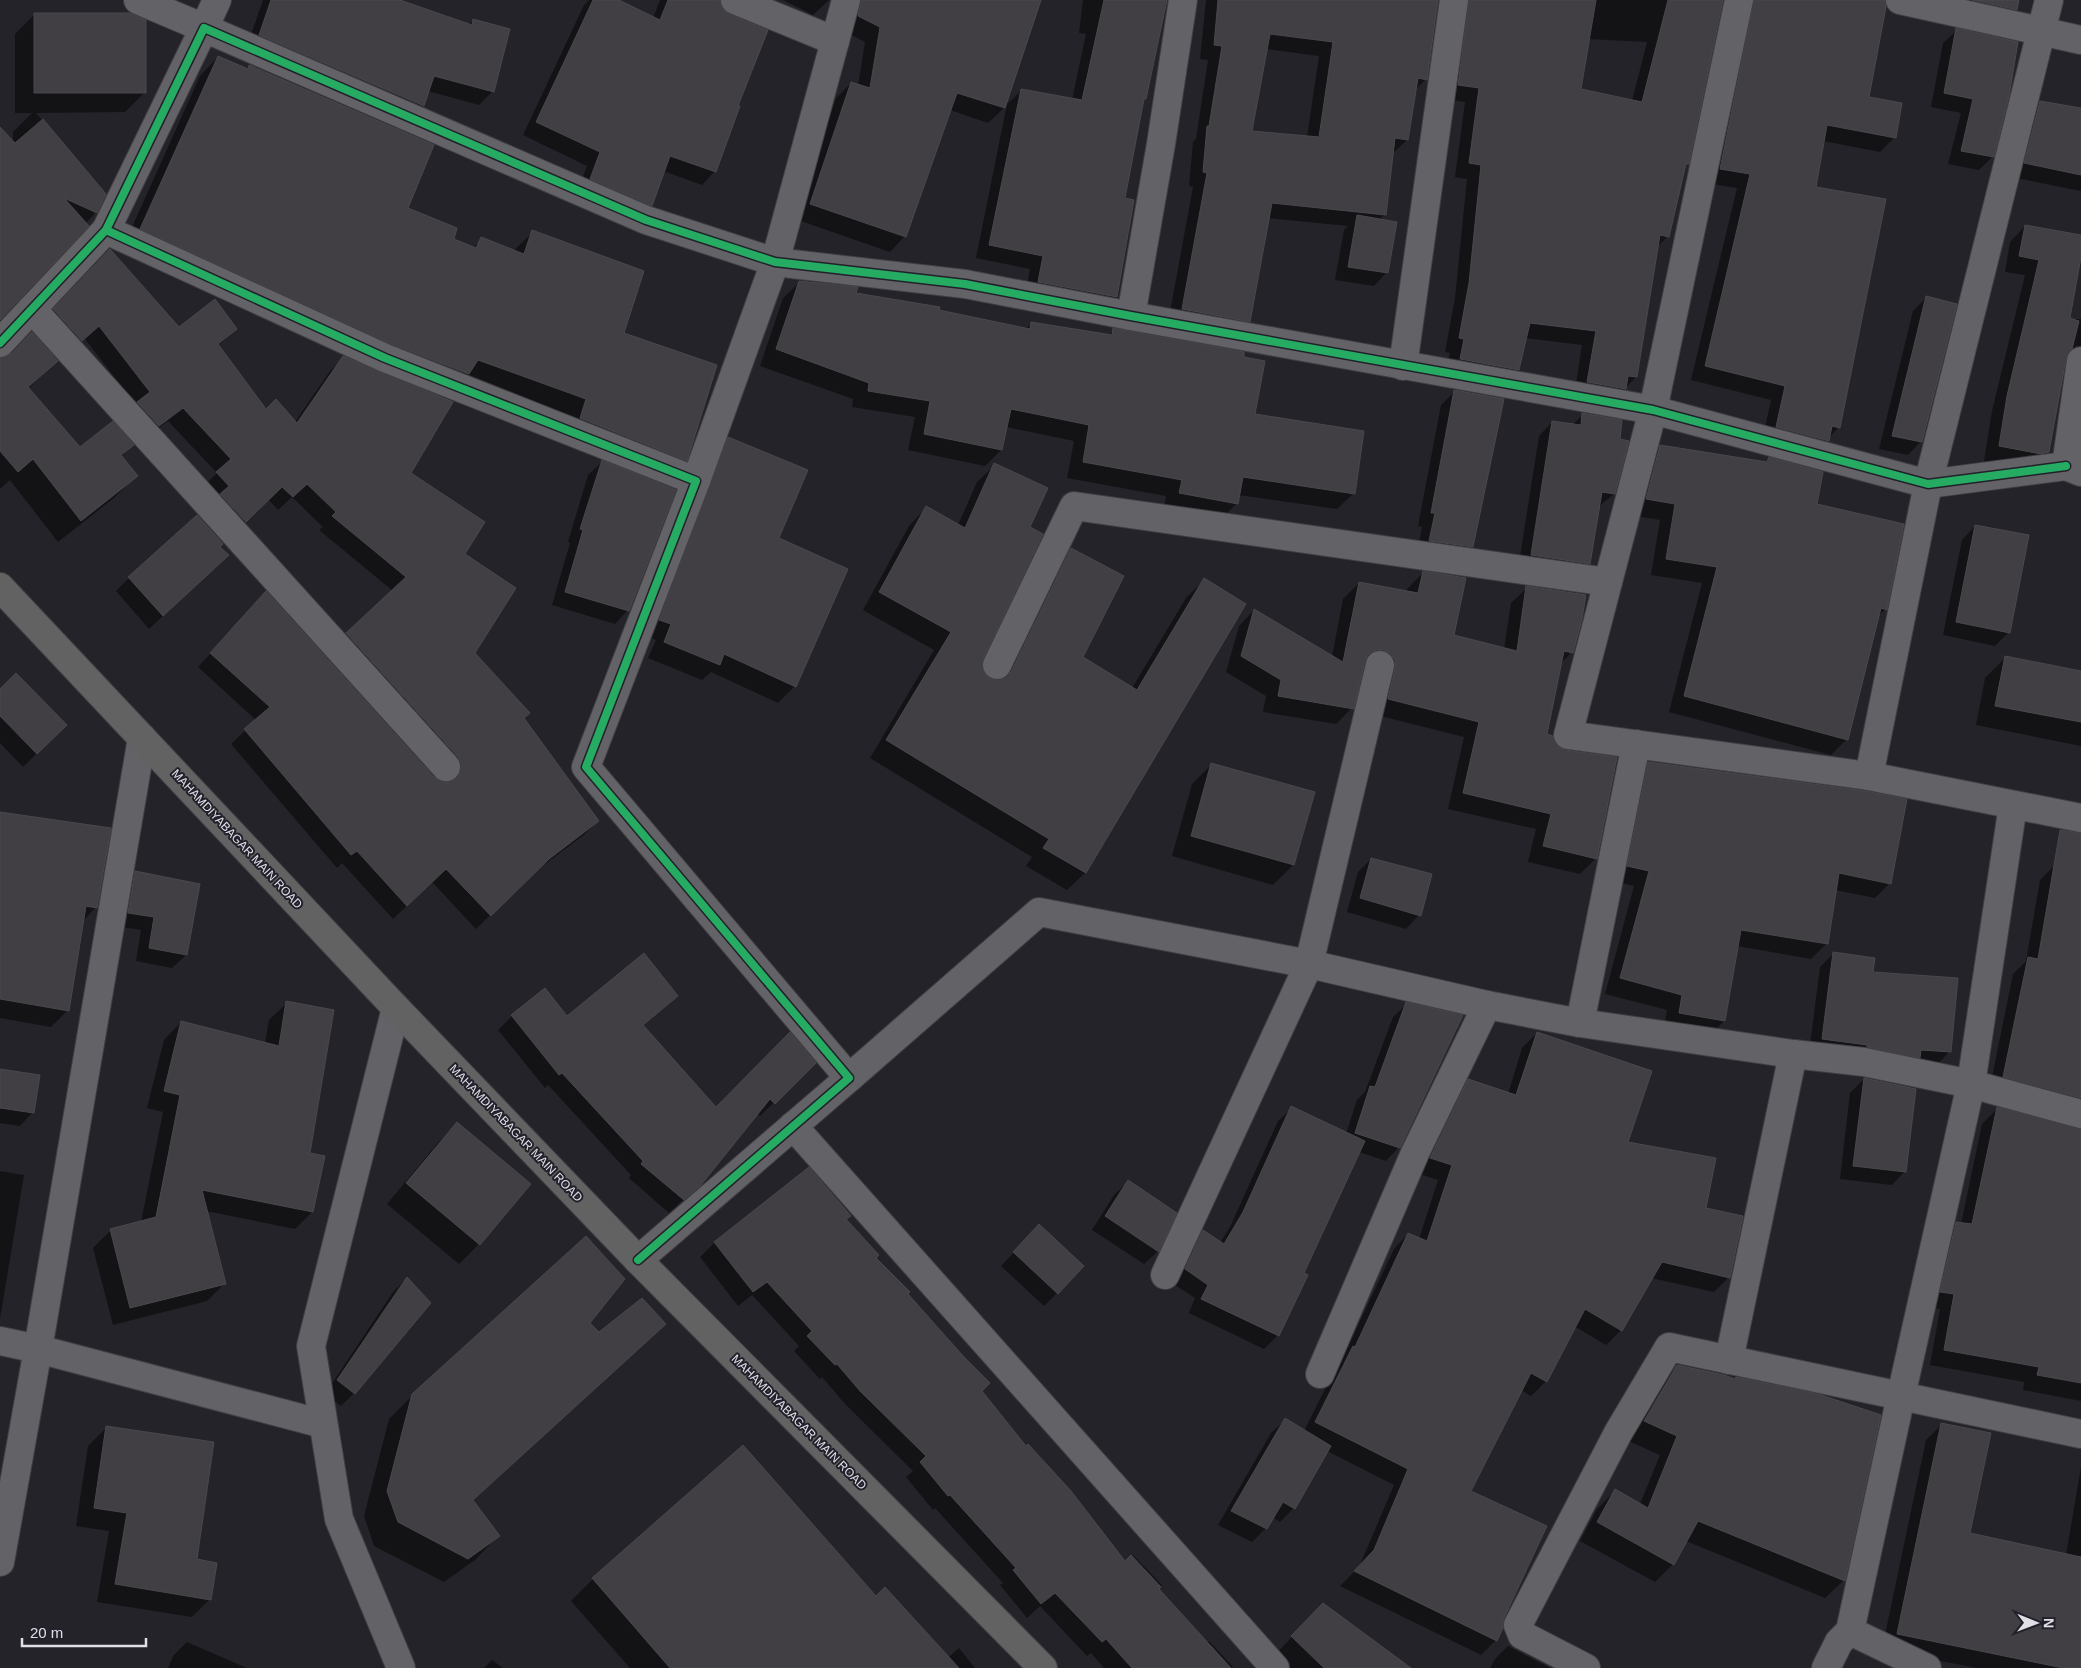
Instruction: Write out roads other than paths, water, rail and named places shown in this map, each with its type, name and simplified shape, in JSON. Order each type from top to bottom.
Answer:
[{"type":"main road","name":"MAHAMDIYABAGAR MAIN ROAD","points":[[0,587],[396,1008],[638,1260],[1043,1668]]},
{"type":"street","points":[[138,0],[646,220],[775,262],[965,284],[1403,366],[1653,410],[1928,484],[2073,469],[2081,361]]},
{"type":"street","points":[[0,343],[106,230],[217,0]]},
{"type":"street","points":[[735,0],[835,41]]},
{"type":"street","points":[[846,0],[775,262],[696,481],[586,767],[849,1078]]},
{"type":"street","points":[[1131,316],[1183,0]]},
{"type":"street","points":[[1403,366],[1454,0]]},
{"type":"street","points":[[1739,0],[1653,410],[1568,735],[1869,776],[2081,818]]},
{"type":"street","points":[[1900,0],[2081,40]]},
{"type":"street","points":[[1869,776],[1928,484],[2049,0]]},
{"type":"street","points":[[106,230],[385,358],[696,481]]},
{"type":"street","points":[[32,309],[446,767]]},
{"type":"street","points":[[997,665],[1074,506],[1608,582]]},
{"type":"street","points":[[1166,1276],[1309,964],[1380,665]]},
{"type":"street","points":[[0,1562],[142,738]]},
{"type":"street","points":[[1580,1023],[1636,744]]},
{"type":"street","points":[[1826,1668],[1839,1642],[1850,1631],[1971,1084],[2013,805]]},
{"type":"street","points":[[638,1260],[1039,912],[1309,964],[1487,1006],[1580,1023],[1793,1054],[1864,1062],[1971,1084],[2081,1114]]},
{"type":"street","points":[[1320,1374],[1415,1153],[1487,1006]]},
{"type":"street","points":[[396,1008],[311,1346],[339,1519],[401,1668]]},
{"type":"street","points":[[1729,1360],[1793,1054]]},
{"type":"street","points":[[794,1126],[1275,1668]]},
{"type":"street","points":[[0,1341],[38,1349],[324,1424]]},
{"type":"street","points":[[1586,1668],[1522,1635],[1518,1625],[1618,1433],[1669,1347],[2081,1433]]},
{"type":"street","points":[[1850,1631],[1927,1668]]}]
